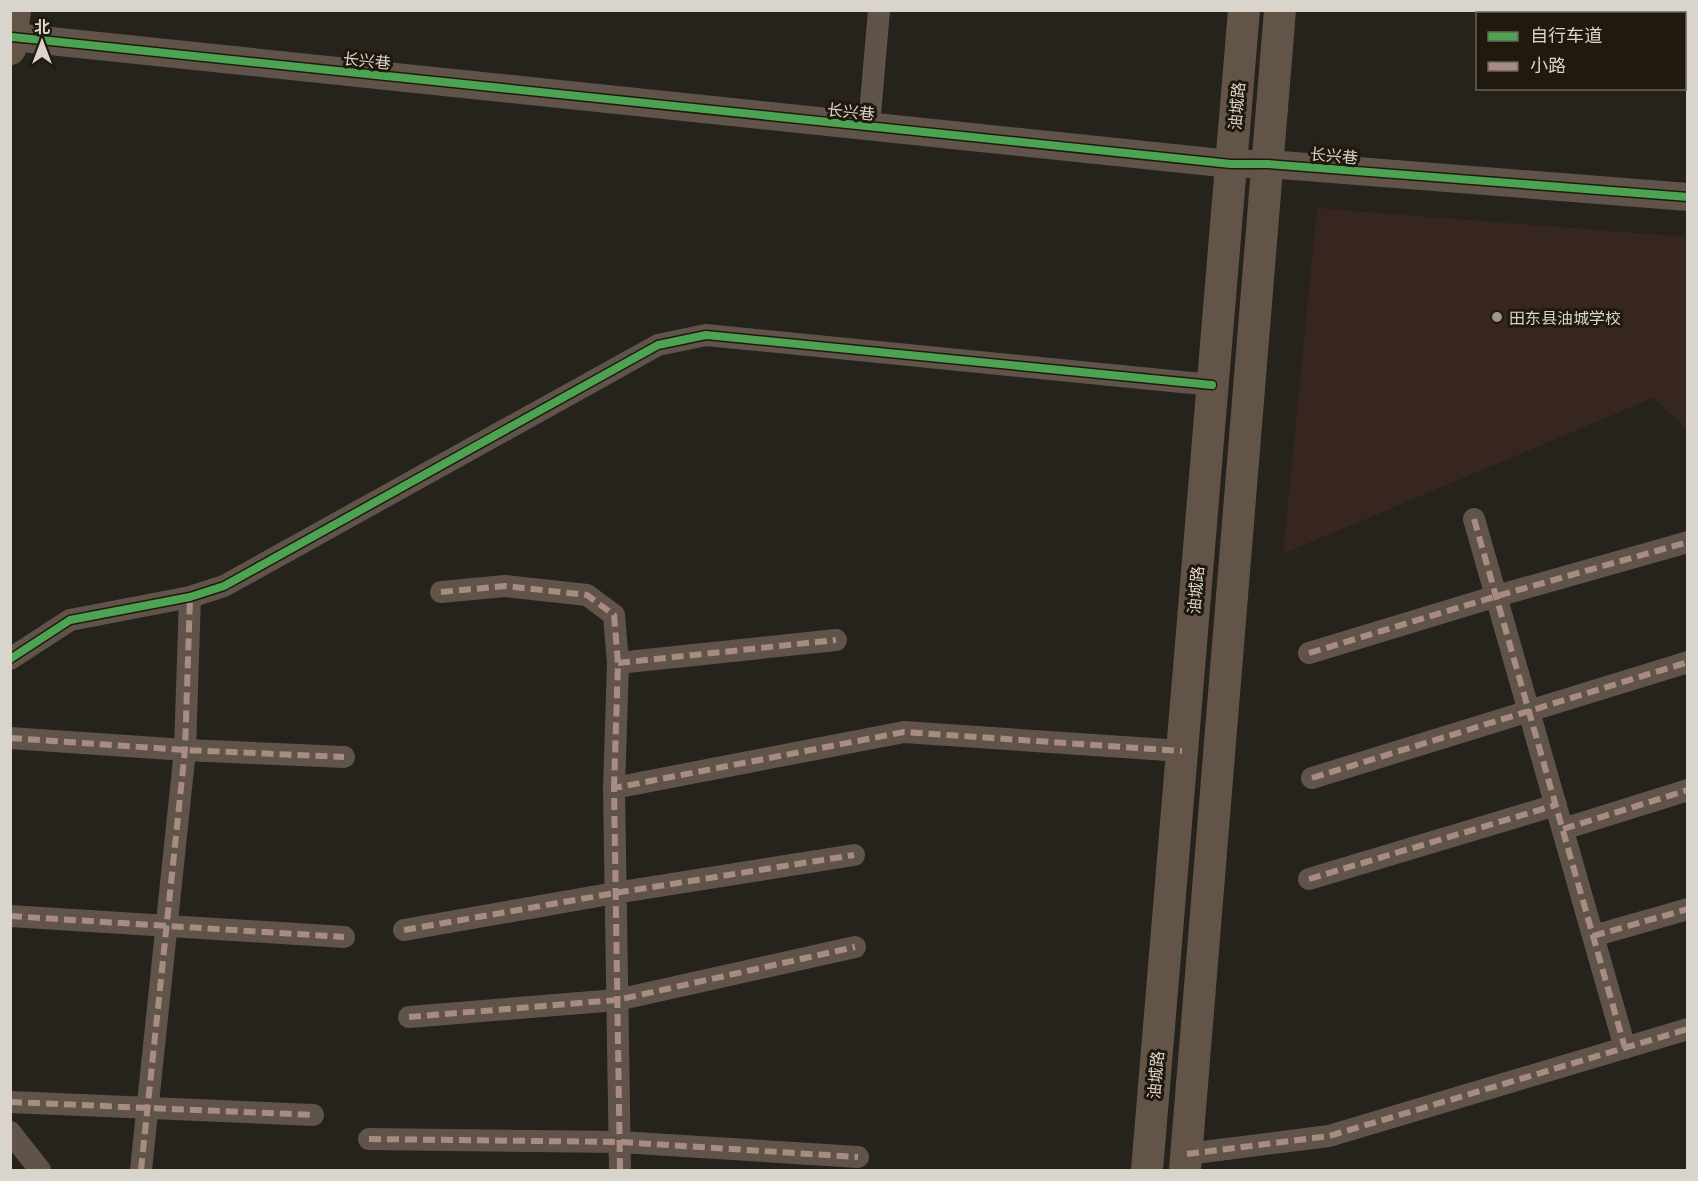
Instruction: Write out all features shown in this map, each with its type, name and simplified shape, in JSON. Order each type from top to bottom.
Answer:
[{"type":"main road","name":"油城路","points":[[1147,1170],[1244,10]]},
{"type":"main road","points":[[1186,1162],[1280,10]]},
{"type":"street","points":[[869,126],[879,10]]},
{"type":"street","name":"长兴巷","points":[[12,32],[1231,164],[1268,164],[1688,197]]},
{"type":"street","points":[[10,659],[70,620],[190,597],[224,586],[658,345],[706,335],[1212,385]]},
{"type":"street","points":[[1474,519],[1625,1048]]},
{"type":"street","points":[[1309,653],[1497,596],[1688,542]]},
{"type":"street","points":[[441,592],[505,586],[588,596],[614,615],[618,663],[614,788],[620,1170]]},
{"type":"street","points":[[141,1170],[185,750],[190,597]]},
{"type":"street","points":[[618,663],[836,640]]},
{"type":"street","points":[[1312,778],[1688,662]]},
{"type":"street","points":[[614,788],[904,732],[1182,751]]},
{"type":"street","points":[[10,738],[185,750],[344,757]]},
{"type":"street","points":[[1563,830],[1688,790]]},
{"type":"street","points":[[1309,879],[1556,806]]},
{"type":"street","points":[[404,930],[615,893],[854,855]]},
{"type":"street","points":[[1593,936],[1688,909]]},
{"type":"street","points":[[10,916],[344,937]]},
{"type":"street","points":[[409,1017],[617,1000],[855,947]]},
{"type":"street","points":[[1186,1162],[1329,1136],[1688,1029]]},
{"type":"street","points":[[10,1102],[313,1115]]},
{"type":"street","points":[[10,1132],[40,1170]]},
{"type":"street","points":[[369,1139],[620,1142],[858,1157]]},
{"type":"shaded area","name":"田东县油城学校","points":[[1317,208],[1687,237],[1687,429],[1653,398],[1283,554]]},
{"type":"marked path","points":[[1474,519],[1625,1048]]},
{"type":"marked path","points":[[1309,653],[1497,596],[1688,542]]},
{"type":"marked path","points":[[441,592],[505,586],[587,595],[614,615],[618,663],[614,788]]},
{"type":"marked path","points":[[141,1170],[185,750],[190,597]]},
{"type":"marked path","points":[[618,663],[836,640]]},
{"type":"marked path","points":[[1312,778],[1688,662]]},
{"type":"marked path","points":[[620,1170],[614,788],[904,732],[1182,751]]},
{"type":"marked path","points":[[10,738],[185,750],[344,757]]},
{"type":"marked path","points":[[1563,829],[1688,790]]},
{"type":"marked path","points":[[1309,879],[1556,805]]},
{"type":"marked path","points":[[404,930],[615,893],[854,855]]},
{"type":"marked path","points":[[1593,936],[1688,909]]},
{"type":"marked path","points":[[10,916],[344,937]]},
{"type":"marked path","points":[[409,1017],[617,1000],[855,947]]},
{"type":"marked path","points":[[1187,1154],[1329,1136],[1688,1029]]},
{"type":"marked path","points":[[10,1102],[313,1115]]},
{"type":"marked path","points":[[369,1139],[620,1142],[858,1157]]},
{"type":"cycle path","points":[[12,37],[1231,164],[1268,164],[1688,197]]},
{"type":"cycle path","points":[[10,659],[70,620],[190,597],[224,586],[658,345],[706,335],[1212,385]]},
{"type":"place","name":"田东县油城学校","points":[[1497,317]]}]
